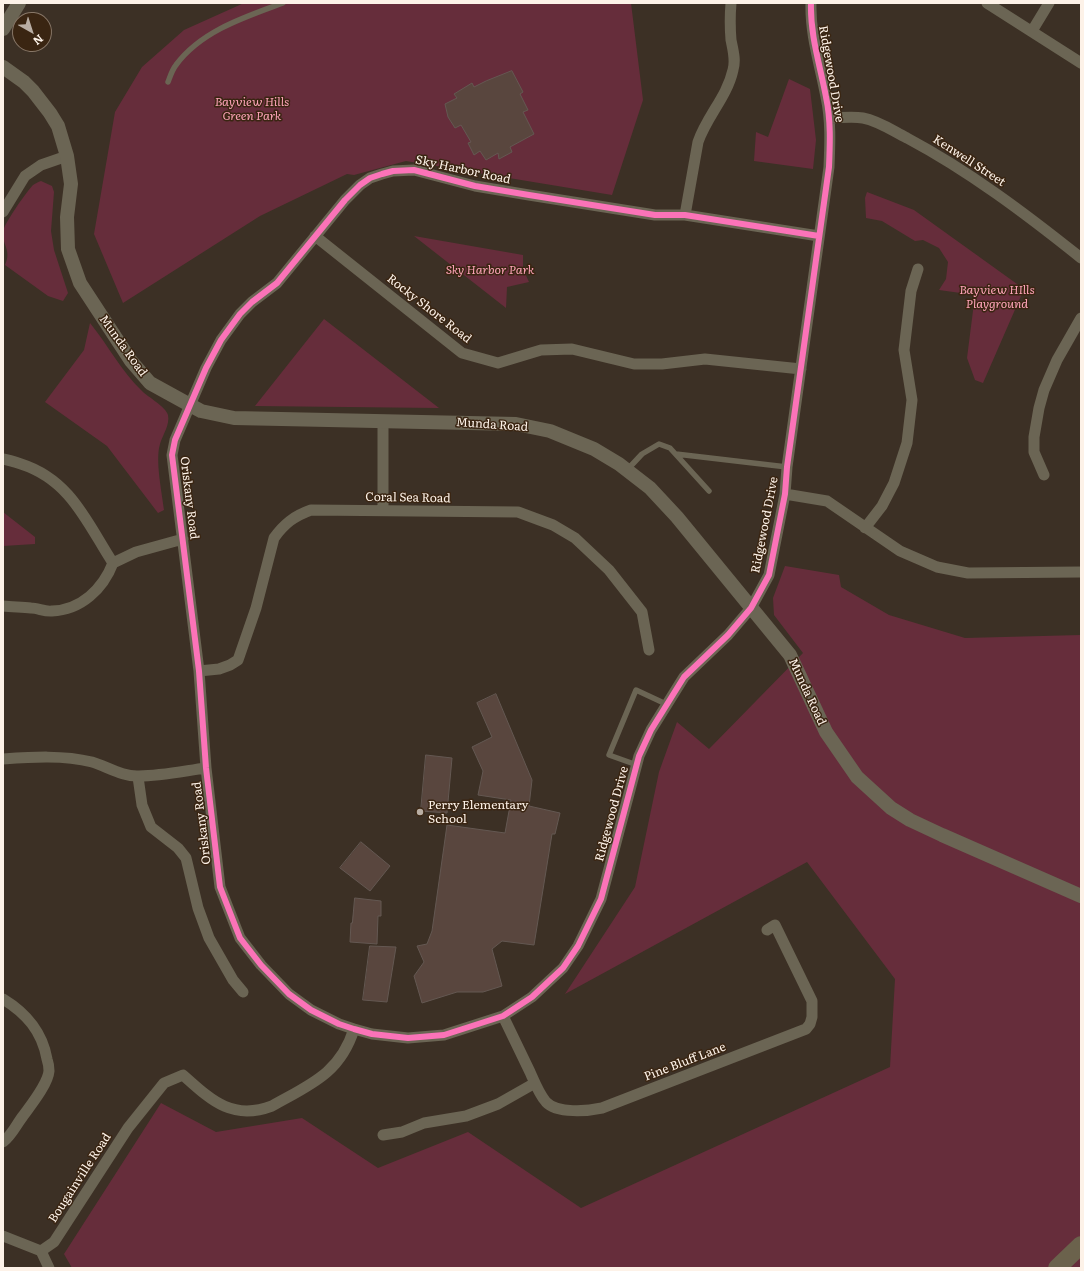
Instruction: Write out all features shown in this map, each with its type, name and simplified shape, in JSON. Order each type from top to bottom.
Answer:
[{"type":"main road","points":[[1057,1268],[1081,1245]]},
{"type":"street","points":[[3,29],[19,3]]},
{"type":"street","points":[[685,214],[701,132],[725,94],[734,69],[730,25],[731,3]]},
{"type":"street","name":"Ridgewood Drive","points":[[503,1016],[532,997],[563,968],[578,946],[601,899],[639,756],[651,730],[684,677],[728,635],[751,608],[769,575],[785,494],[787,467],[829,167],[829,118],[827,98],[812,29],[811,3]]},
{"type":"street","points":[[988,3],[1081,63]]},
{"type":"street","points":[[1032,31],[1049,3]]},
{"type":"street","name":"Munda Road","points":[[3,67],[24,82],[41,100],[58,126],[67,156],[71,184],[68,217],[68,249],[80,283],[131,361],[150,383],[201,411],[234,418],[516,424],[550,431],[594,449],[627,470],[650,488],[677,517],[790,655],[826,732],[857,777],[891,808],[910,820],[1081,896]]},
{"type":"street","name":"Kenwell Street","points":[[829,118],[863,118],[894,130],[928,149],[997,195],[1042,227],[1081,258]]},
{"type":"street","points":[[3,212],[25,176],[41,165],[67,156]]},
{"type":"street","name":"Sky Harbor Road","points":[[190,405],[206,368],[221,340],[240,314],[252,302],[277,282],[345,200],[360,185],[370,178],[382,174],[404,170],[414,170],[475,186],[655,215],[685,214],[819,236]]},
{"type":"street","name":"Rocky Shore Road","points":[[315,236],[462,353],[498,363],[541,350],[572,350],[634,364],[662,364],[705,359],[801,369]]},
{"type":"street","points":[[865,528],[882,506],[894,483],[907,443],[912,400],[904,350],[911,290],[918,269]]},
{"type":"street","points":[[1044,475],[1034,452],[1034,437],[1039,408],[1044,390],[1057,360],[1081,318]]},
{"type":"street","name":"Oriskany Road","points":[[190,405],[175,440],[172,454],[199,671],[206,768],[220,887],[240,938],[261,965],[289,994],[325,1018],[354,1030],[390,1037],[426,1038],[444,1035],[503,1016]]},
{"type":"street","points":[[383,421],[383,510]]},
{"type":"street","points":[[3,459],[34,468],[52,478],[65,490],[80,508],[113,563]]},
{"type":"street","points":[[785,494],[827,501],[900,551],[937,567],[968,573],[1081,572]]},
{"type":"street","name":"Coral Sea Road","points":[[199,671],[219,669],[238,660],[256,608],[274,538],[290,519],[311,510],[518,512],[553,525],[575,538],[609,570],[642,612],[649,650]]},
{"type":"street","points":[[3,606],[30,608],[50,612],[63,610],[80,604],[92,596],[100,588],[109,574],[113,563],[136,552],[183,538]]},
{"type":"street","points":[[3,759],[50,756],[93,763],[108,769],[138,776],[206,768]]},
{"type":"street","points":[[138,776],[142,805],[151,827],[178,848],[186,858],[198,908],[209,938],[233,980],[243,992]]},
{"type":"street","name":"Pine Bluff Lane","points":[[503,1016],[535,1083],[546,1102],[571,1111],[602,1108],[806,1029],[810,1024],[812,1017],[812,1001],[775,925],[767,930]]},
{"type":"street","points":[[3,999],[32,1024],[40,1036],[46,1054],[49,1071],[45,1083],[29,1109],[14,1131],[3,1142]]},
{"type":"street","name":"Bougainville Road","points":[[41,1251],[54,1242],[128,1128],[164,1083],[183,1075],[210,1098],[223,1106],[238,1111],[255,1111],[264,1109],[272,1106],[327,1073],[342,1057],[354,1030]]},
{"type":"street","points":[[383,1134],[402,1132],[424,1122],[466,1116],[498,1104],[535,1083]]},
{"type":"street","points":[[3,1236],[41,1251],[49,1268]]},
{"type":"lane","points":[[168,82],[175,66],[196,45],[232,22],[283,3]]},
{"type":"lane","points":[[627,470],[642,454],[660,444],[670,448],[709,491]]},
{"type":"lane","points":[[676,454],[787,467]]},
{"type":"lane","points":[[637,765],[609,755],[636,690],[666,704]]},
{"type":"green space","name":"Bayview Hills Green Park","points":[[244,3],[631,3],[643,100],[612,195],[406,161],[354,175],[347,174],[260,216],[123,303],[94,234],[115,112],[142,67],[184,30]]},
{"type":"green space","points":[[789,79],[810,89],[816,140],[813,169],[754,161],[756,132],[768,137]]},
{"type":"green space","points":[[41,181],[52,186],[54,192],[51,231],[54,250],[68,293],[63,301],[48,296],[5,265],[8,255],[3,237],[4,228],[30,188]]},
{"type":"green space","name":"Bayview HIlls Playground","points":[[867,192],[914,210],[1024,289],[983,383],[975,380],[967,358],[975,295],[939,290],[946,279],[948,262],[939,248],[923,240],[915,241],[882,221],[866,218],[865,198]]},
{"type":"green space","name":"Sky Harbor Park","points":[[414,236],[523,255],[523,269],[529,282],[507,287],[506,308]]},
{"type":"green space","points":[[324,319],[439,408],[255,406]]},
{"type":"green space","points":[[90,323],[134,383],[167,412],[167,426],[160,444],[158,459],[164,510],[158,513],[107,446],[45,402],[84,350]]},
{"type":"green space","points":[[3,512],[35,537],[35,544],[3,546]]},
{"type":"green space","points":[[785,566],[839,575],[841,587],[889,615],[965,638],[1081,635],[1081,1268],[72,1268],[64,1254],[161,1103],[216,1132],[302,1118],[378,1168],[468,1132],[581,1208],[890,1067],[895,979],[807,862],[565,994],[635,887],[659,772],[677,722],[709,749],[803,653],[774,615],[773,598]]},
{"type":"building","points":[[512,71],[523,92],[520,94],[528,110],[523,112],[534,134],[510,147],[512,152],[499,159],[498,153],[486,160],[480,151],[474,155],[468,143],[471,142],[461,125],[455,128],[448,117],[445,104],[457,98],[454,94],[472,83],[474,87]]},
{"type":"building","points":[[496,694],[532,780],[529,806],[560,813],[555,834],[552,834],[534,945],[502,941],[492,949],[502,986],[483,992],[457,992],[422,1003],[414,976],[424,962],[417,946],[427,944],[432,931],[447,825],[505,833],[511,800],[478,795],[483,771],[472,747],[492,737],[477,703]]},
{"type":"building","points":[[426,755],[452,758],[447,813],[421,811]]},
{"type":"building","points":[[361,842],[390,866],[370,891],[340,868]]},
{"type":"building","points":[[355,898],[381,901],[381,916],[378,916],[377,944],[350,942]]},
{"type":"building","points":[[370,946],[396,947],[387,1002],[363,1000]]},
{"type":"cycle path","points":[[811,3],[812,27],[829,114],[829,167],[787,467],[785,494],[769,575],[751,608],[728,635],[684,677],[651,730],[639,756],[601,899],[578,946],[563,968],[532,997],[503,1016],[444,1035],[408,1038],[372,1034],[339,1024],[311,1010],[289,994],[261,965],[240,938],[220,887],[206,768],[199,671],[172,455],[175,440],[206,368],[221,340],[240,314],[252,302],[277,283],[345,200],[360,185],[370,178],[393,171],[414,170],[475,186],[529,195],[655,215],[685,215],[819,236]]},
{"type":"place","name":"Perry Elementary School","points":[[420,812]]}]
